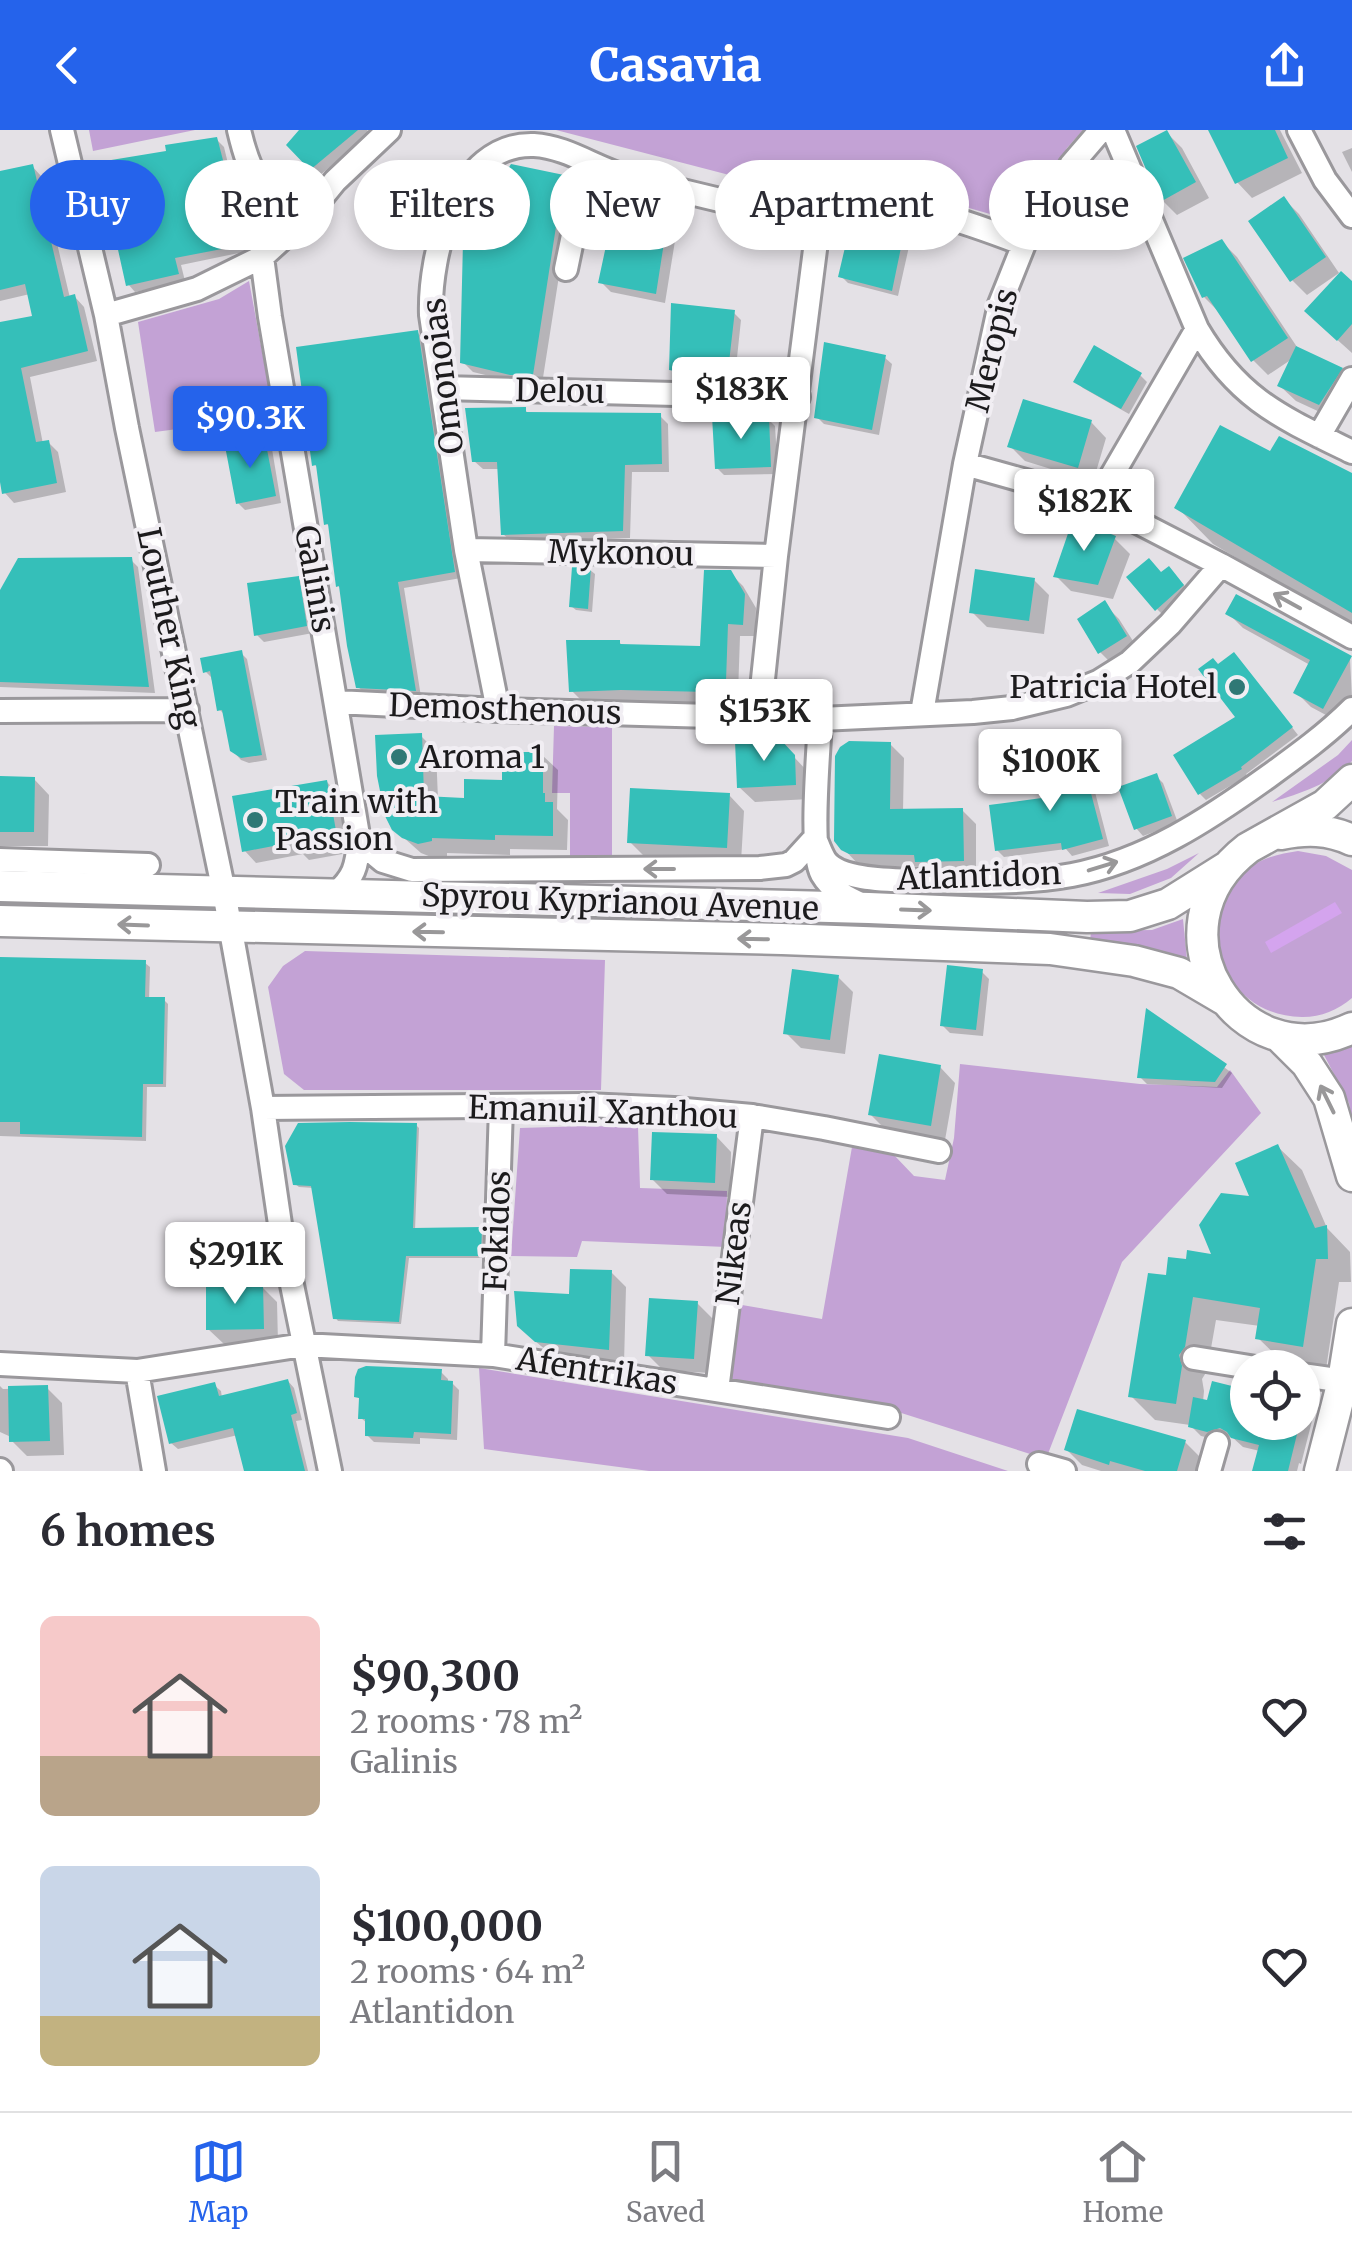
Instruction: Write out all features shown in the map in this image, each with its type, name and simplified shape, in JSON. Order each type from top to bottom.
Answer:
[{"type":"main road","name":"Spyrou Kyprianou Avenue","points":[[0,886],[1130,916],[1168,904],[1248,848],[1325,805],[1352,780]]},
{"type":"main road","points":[[1273,836],[1315,830],[1352,840]]},
{"type":"main road","points":[[1225,1000],[1208,969],[1202,934],[1208,898],[1226,867]]},
{"type":"main road","name":"Spyrou Kyprianou Avenue","points":[[0,922],[1050,948],[1134,961],[1179,973],[1225,1000],[1259,1028],[1279,1036]]},
{"type":"main road","points":[[1279,1036],[1314,1039],[1352,1028]]},
{"type":"main road","points":[[1279,1036],[1307,1064],[1329,1098],[1352,1176]]},
{"type":"main road","points":[[1320,1471],[1347,1382],[1352,1324]]},
{"type":"street","name":"Louther King","points":[[62,130],[106,315],[188,710],[231,928],[302,1345],[330,1471]]},
{"type":"street","points":[[239,130],[248,160]]},
{"type":"street","points":[[334,182],[389,130]]},
{"type":"street","name":"Meropis","points":[[1075,160],[1101,130]]},
{"type":"street","points":[[1112,130],[1197,329],[1227,372],[1274,413],[1352,452]]},
{"type":"street","points":[[1300,130],[1325,180],[1352,216]]},
{"type":"street","name":"Omonoias","points":[[498,710],[466,550],[431,315],[432,281],[438,247],[451,212],[463,187],[488,160],[524,145],[558,149],[582,160]]},
{"type":"street","points":[[106,315],[197,289],[270,250]]},
{"type":"street","points":[[566,268],[570,250]]},
{"type":"street","points":[[759,717],[817,250]]},
{"type":"street","name":"Meropis","points":[[922,713],[966,464],[1000,304],[1022,250]]},
{"type":"street","name":"Galinis","points":[[262,257],[359,841],[349,882],[334,894]]},
{"type":"street","points":[[1097,501],[1197,329]]},
{"type":"street","points":[[1319,436],[1352,379]]},
{"type":"street","name":"Delou","points":[[442,388],[798,397]]},
{"type":"street","points":[[966,464],[1097,501],[1352,637]]},
{"type":"street","name":"Mykonou","points":[[466,550],[776,556]]},
{"type":"street","name":"Demosthenous","points":[[336,702],[820,718],[993,711],[1066,695],[1098,682],[1130,662],[1157,638],[1221,565]]},
{"type":"street","name":"Atlantidon","points":[[816,838],[825,860],[833,868],[887,880],[1016,881],[1076,874],[1122,860],[1189,830],[1292,759],[1352,708]]},
{"type":"street","points":[[0,711],[188,710]]},
{"type":"street","name":"Atlantidon","points":[[820,718],[817,864],[830,886],[869,908]]},
{"type":"street","points":[[359,841],[384,860],[412,870],[669,870],[774,867],[794,860],[816,838]]},
{"type":"street","points":[[0,860],[118,855],[148,865]]},
{"type":"street","name":"Emanuil Xanthou","points":[[263,1108],[586,1105],[752,1116],[939,1152]]},
{"type":"street","name":"Fokidos","points":[[493,1355],[501,1107]]},
{"type":"street","name":"Nikeas","points":[[717,1390],[752,1116]]},
{"type":"street","name":"Afentrikas","points":[[0,1364],[137,1370],[302,1345],[493,1355],[888,1417]]},
{"type":"street","points":[[1194,1358],[1230,1364]]},
{"type":"street","points":[[137,1370],[154,1471]]},
{"type":"street","points":[[1320,1378],[1347,1382]]},
{"type":"street","points":[[1209,1471],[1217,1443]]},
{"type":"street","points":[[1040,1464],[1064,1471]]},
{"type":"shaded area","points":[[89,130],[195,130],[93,151]]},
{"type":"shaded area","points":[[556,130],[1083,130],[1060,160],[989,160],[989,214],[969,208],[969,160],[715,160],[715,171],[695,166],[695,160],[671,160]]},
{"type":"shaded area","points":[[249,281],[274,416],[155,432],[138,322],[219,299]]},
{"type":"shaded area","points":[[554,726],[612,727],[612,856],[570,856],[570,793],[552,793]]},
{"type":"shaded area","points":[[1352,740],[1352,761],[1335,776],[1272,802],[1338,755]]},
{"type":"shaded area","points":[[1298,851],[1326,856],[1352,870],[1352,998],[1329,1012],[1310,1017],[1275,1013],[1252,1001],[1234,984],[1222,962],[1216,938],[1218,913],[1228,890],[1248,869],[1266,859]]},
{"type":"shaded area","points":[[1199,853],[1171,878],[1130,894],[1098,893],[1167,869]]},
{"type":"shaded area","points":[[1335,902],[1342,913],[1271,953],[1265,942]]},
{"type":"shaded area","points":[[1183,919],[1187,960],[1162,951],[1090,943],[1091,931],[1152,930]]},
{"type":"shaded area","points":[[305,951],[605,960],[601,1090],[304,1090],[284,1074],[268,987],[283,966]]},
{"type":"shaded area","points":[[1352,1044],[1352,1120],[1349,1103],[1323,1053]]},
{"type":"shaded area","points":[[960,1064],[1140,1084],[1217,1087],[1230,1070],[1261,1113],[1122,1262],[1046,1459],[895,1411],[724,1385],[742,1305],[822,1319],[852,1147],[894,1155],[914,1176],[945,1180],[954,1138]]},
{"type":"shaded area","points":[[638,1127],[640,1188],[727,1191],[726,1247],[582,1241],[577,1257],[511,1256],[520,1128]]},
{"type":"shaded area","points":[[479,1368],[908,1438],[1008,1471],[649,1471],[484,1449]]},
{"type":"building","points":[[299,130],[358,130],[322,160],[300,160],[286,145]]},
{"type":"building","points":[[1167,130],[1196,182],[1164,200],[1164,160],[1142,160],[1136,146]]},
{"type":"building","points":[[1208,130],[1275,130],[1288,158],[1235,184]]},
{"type":"building","points":[[217,137],[223,160],[185,160],[185,250],[217,250],[175,258],[179,274],[126,286],[118,250],[165,250],[165,160],[111,160],[166,151],[165,145]]},
{"type":"building","points":[[30,165],[30,250],[53,250],[64,297],[75,294],[88,351],[21,368],[36,442],[49,440],[57,483],[2,494],[0,322],[32,316],[25,284],[0,290],[0,171]]},
{"type":"building","points":[[530,168],[550,172],[552,250],[533,375],[510,375],[460,363],[463,250],[530,250]]},
{"type":"building","points":[[1284,196],[1326,257],[1290,282],[1248,221]]},
{"type":"building","points":[[1222,239],[1288,338],[1251,362],[1207,296],[1202,298],[1183,258]]},
{"type":"building","points":[[605,250],[663,250],[656,294],[598,283]]},
{"type":"building","points":[[844,250],[900,250],[892,291],[838,277]]},
{"type":"building","points":[[1341,271],[1352,281],[1352,324],[1337,341],[1304,311]]},
{"type":"building","points":[[671,303],[735,310],[727,380],[669,370]]},
{"type":"building","points":[[418,330],[455,572],[398,582],[416,691],[356,688],[328,524],[324,525],[316,465],[312,466],[296,347]]},
{"type":"building","points":[[824,342],[886,355],[872,430],[814,418]]},
{"type":"building","points":[[1094,345],[1142,373],[1121,409],[1073,382]]},
{"type":"building","points":[[1296,346],[1343,368],[1319,405],[1277,386]]},
{"type":"building","points":[[1023,399],[1092,420],[1078,468],[1007,447]]},
{"type":"building","points":[[526,407],[526,412],[661,413],[662,464],[625,465],[623,531],[501,535],[497,462],[472,462],[465,408]]},
{"type":"building","points":[[712,416],[769,417],[771,467],[715,469]]},
{"type":"building","points":[[1220,425],[1270,451],[1279,436],[1352,473],[1352,613],[1174,508]]},
{"type":"building","points":[[265,439],[276,496],[236,504],[225,446]]},
{"type":"building","points":[[1073,519],[1116,536],[1098,585],[1053,577]]},
{"type":"building","points":[[132,557],[149,687],[0,682],[0,590],[18,558]]},
{"type":"building","points":[[1149,558],[1161,572],[1169,566],[1184,585],[1155,611],[1126,577]]},
{"type":"building","points":[[572,567],[591,567],[588,609],[569,607]]},
{"type":"building","points":[[975,569],[1035,578],[1029,621],[969,613]]},
{"type":"building","points":[[704,570],[731,570],[745,594],[743,625],[728,624],[726,681],[709,692],[569,692],[566,640],[700,646]]},
{"type":"building","points":[[299,576],[307,626],[254,636],[247,583]]},
{"type":"building","points":[[1236,594],[1352,656],[1323,709],[1293,693],[1310,660],[1225,614]]},
{"type":"building","points":[[1105,600],[1127,636],[1098,654],[1077,619]]},
{"type":"building","points":[[242,650],[262,755],[241,758],[230,751],[210,671],[203,673],[200,658]]},
{"type":"building","points":[[1234,652],[1293,727],[1242,769],[1198,795],[1173,755],[1235,717],[1198,669],[1213,658],[1218,664]]},
{"type":"building","points":[[422,733],[424,796],[464,798],[464,779],[502,780],[502,752],[543,752],[543,793],[545,802],[553,802],[553,836],[495,835],[495,840],[432,838],[418,844],[402,838],[392,830],[385,816],[377,776],[375,735]]},
{"type":"building","points":[[780,739],[795,755],[796,785],[737,788],[735,741]]},
{"type":"building","points":[[849,741],[891,742],[890,809],[963,808],[964,861],[915,862],[914,855],[849,854],[841,850],[834,841],[835,756]]},
{"type":"building","points":[[1082,759],[1103,839],[1062,850],[1061,843],[995,851],[989,805],[1049,797],[1042,770]]},
{"type":"building","points":[[1157,773],[1172,816],[1134,830],[1118,787]]},
{"type":"building","points":[[0,776],[35,777],[34,832],[0,832]]},
{"type":"building","points":[[327,780],[338,842],[295,849],[294,842],[242,852],[232,796]]},
{"type":"building","points":[[630,788],[730,793],[727,848],[627,843]]},
{"type":"building","points":[[0,957],[146,960],[145,997],[165,997],[163,1084],[143,1084],[142,1137],[20,1134],[20,1122],[0,1122]]},
{"type":"building","points":[[947,965],[983,969],[976,1030],[940,1026]]},
{"type":"building","points":[[792,969],[839,975],[830,1040],[783,1034]]},
{"type":"building","points":[[1146,1008],[1227,1064],[1215,1082],[1137,1078]]},
{"type":"building","points":[[879,1054],[941,1065],[931,1126],[868,1115]]},
{"type":"building","points":[[298,1123],[417,1123],[413,1228],[482,1227],[481,1256],[406,1256],[399,1322],[333,1319],[311,1186],[293,1185],[285,1146]]},
{"type":"building","points":[[652,1132],[717,1134],[715,1183],[650,1180]]},
{"type":"building","points":[[1278,1144],[1315,1228],[1327,1225],[1328,1259],[1316,1259],[1303,1347],[1255,1339],[1260,1308],[1193,1297],[1185,1347],[1179,1355],[1182,1366],[1176,1404],[1128,1397],[1148,1273],[1166,1275],[1168,1257],[1186,1259],[1187,1250],[1211,1254],[1199,1225],[1221,1193],[1249,1196],[1235,1163]]},
{"type":"building","points":[[570,1269],[612,1270],[609,1350],[535,1342],[517,1326],[514,1291],[569,1294]]},
{"type":"building","points":[[206,1285],[263,1285],[264,1329],[206,1330]]},
{"type":"building","points":[[649,1298],[698,1301],[694,1359],[645,1356]]},
{"type":"building","points":[[358,1369],[442,1369],[441,1380],[453,1381],[451,1434],[414,1432],[413,1438],[365,1436],[365,1419],[358,1419],[359,1398],[354,1397]]},
{"type":"building","points":[[288,1379],[297,1413],[291,1415],[305,1471],[244,1471],[233,1428],[169,1444],[157,1396],[215,1382],[219,1396]]},
{"type":"building","points":[[1212,1381],[1230,1386],[1230,1436],[1220,1428],[1207,1432],[1188,1427],[1193,1397],[1207,1400]]},
{"type":"building","points":[[48,1385],[50,1441],[9,1442],[8,1386]]},
{"type":"building","points":[[1077,1409],[1186,1440],[1177,1471],[1145,1471],[1110,1461],[1109,1465],[1064,1450]]},
{"type":"building","points":[[1239,1440],[1296,1440],[1288,1471],[1252,1471],[1259,1445]]},
{"type":"waterway","points":[[593,919],[951,926]]},
{"type":"place","name":"Patricia Hotel","points":[[1237,687]]},
{"type":"place","name":"Aroma 1","points":[[399,757]]},
{"type":"place","name":"Train with Passion","points":[[255,820]]}]
